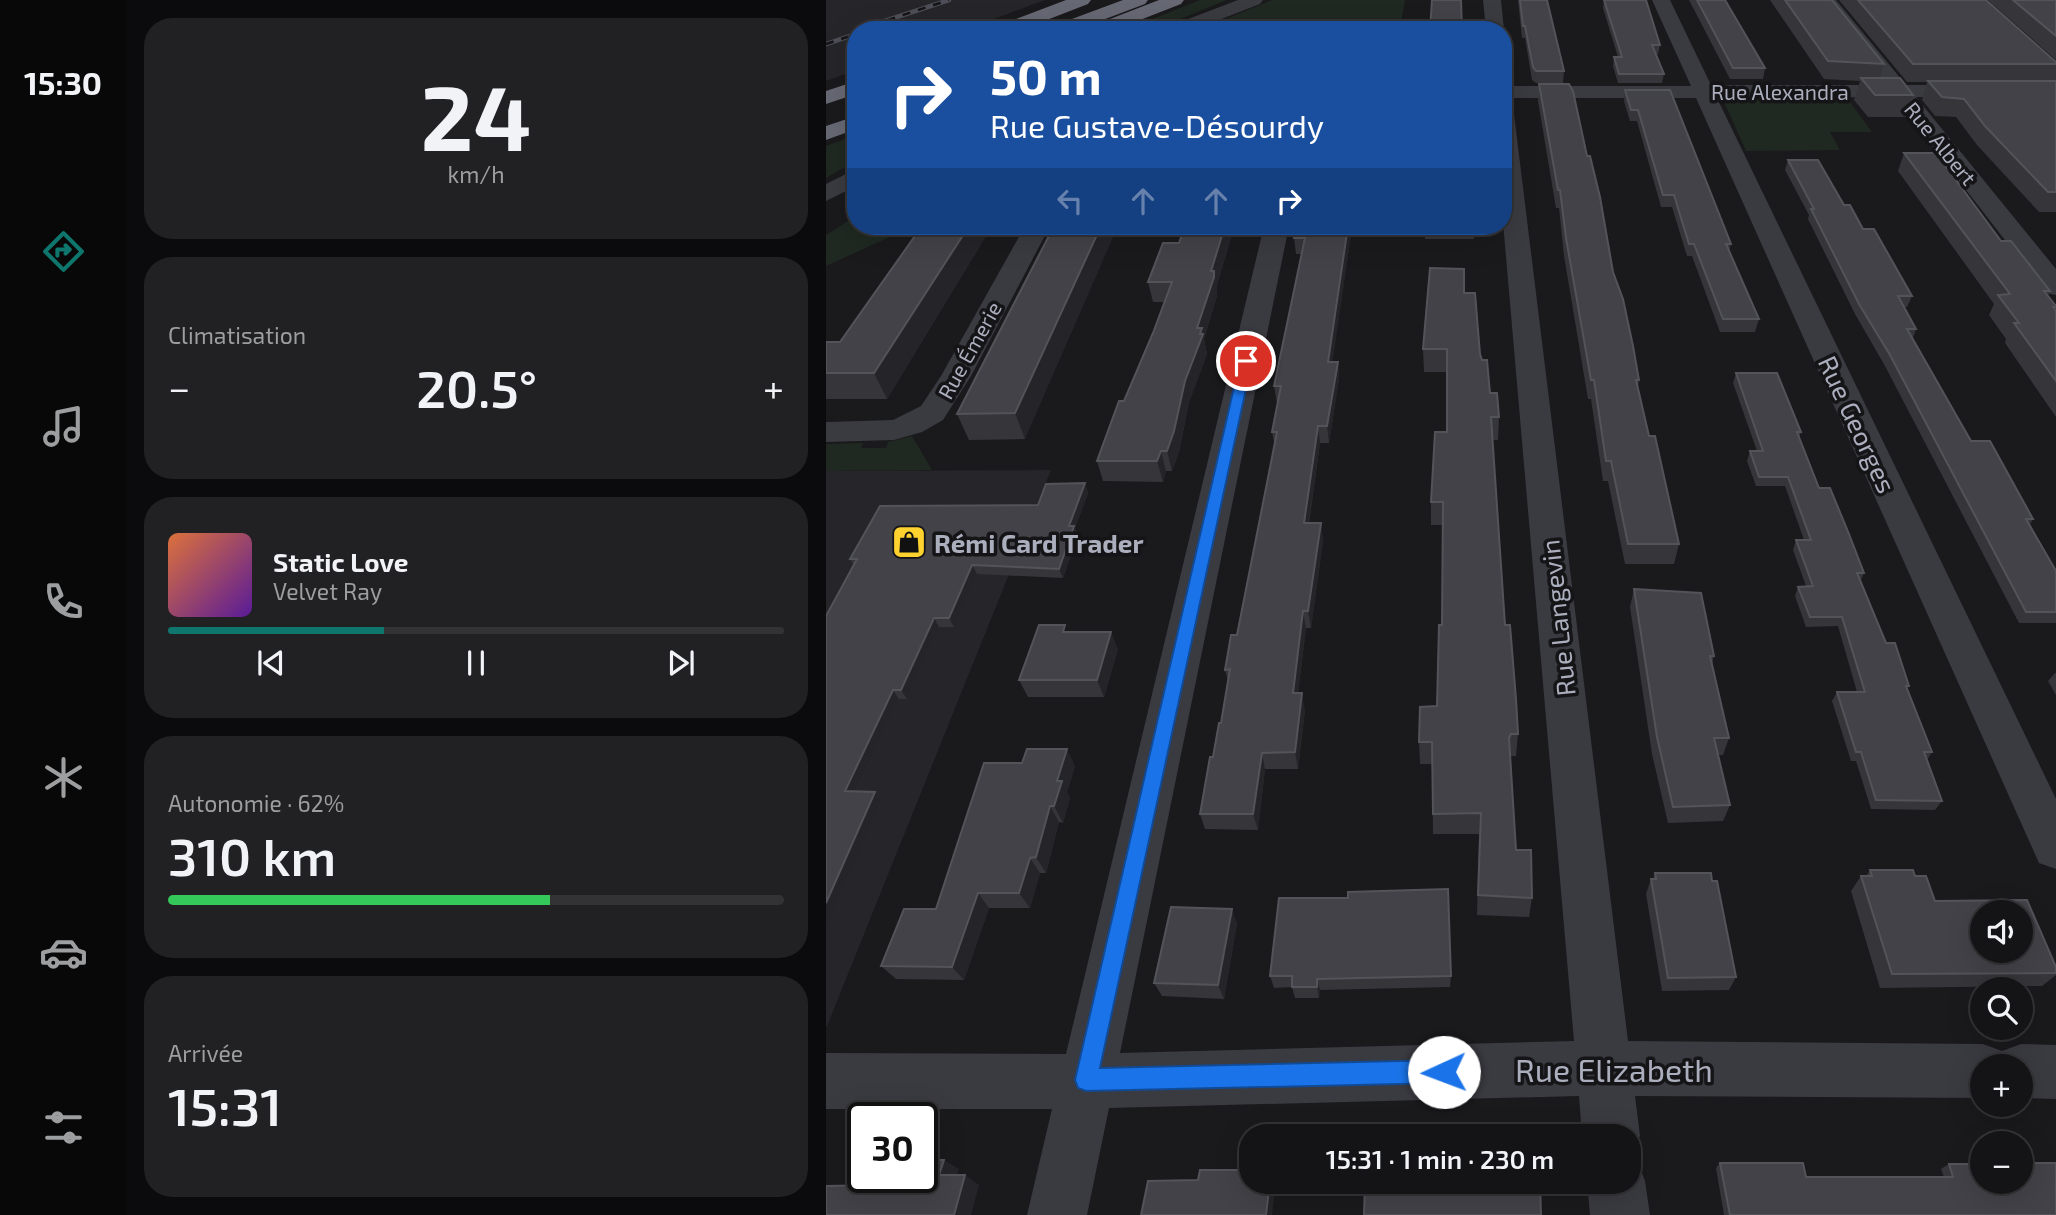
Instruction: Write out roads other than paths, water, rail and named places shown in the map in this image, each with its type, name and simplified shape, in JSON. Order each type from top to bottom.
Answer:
[{"type":"highway","points":[[1027,21],[1082,0]]},
{"type":"highway","points":[[1083,21],[1139,0]]},
{"type":"highway","points":[[1121,21],[1175,0]]},
{"type":"highway","points":[[826,98],[847,90]]},
{"type":"highway","points":[[826,116],[847,108]]},
{"type":"highway","points":[[826,134],[847,126]]},
{"type":"street","points":[[1196,21],[1242,0]]},
{"type":"street","points":[[1200,21],[1254,0]]},
{"type":"street","points":[[1492,0],[1494,21]]},
{"type":"street","name":"Rue Georges","points":[[1661,0],[2056,848]]},
{"type":"street","name":"Rue Albert","points":[[1827,0],[2056,287]]},
{"type":"street","name":"Rue Alexandra","points":[[1512,92],[2056,91]]},
{"type":"street","points":[[826,194],[847,181]]},
{"type":"street","name":"Rue Langevin","points":[[1512,187],[1610,1124]]},
{"type":"street","name":"Rue Émerie","points":[[826,432],[894,430],[911,425],[932,413],[951,384],[1032,235]]},
{"type":"street","points":[[1057,1215],[1274,235]]},
{"type":"street","name":"Rue Elizabeth","points":[[826,1081],[1086,1080],[1603,1068],[1970,1071]]},
{"type":"street","points":[[2033,1071],[2056,1072]]},
{"type":"street","points":[[1618,1194],[1620,1215]]},
{"type":"railway","points":[[885,21],[949,0]]},
{"type":"railway","points":[[826,44],[847,37]]},
{"type":"place","name":"Rémi Card Trader","points":[[909,542]]}]
